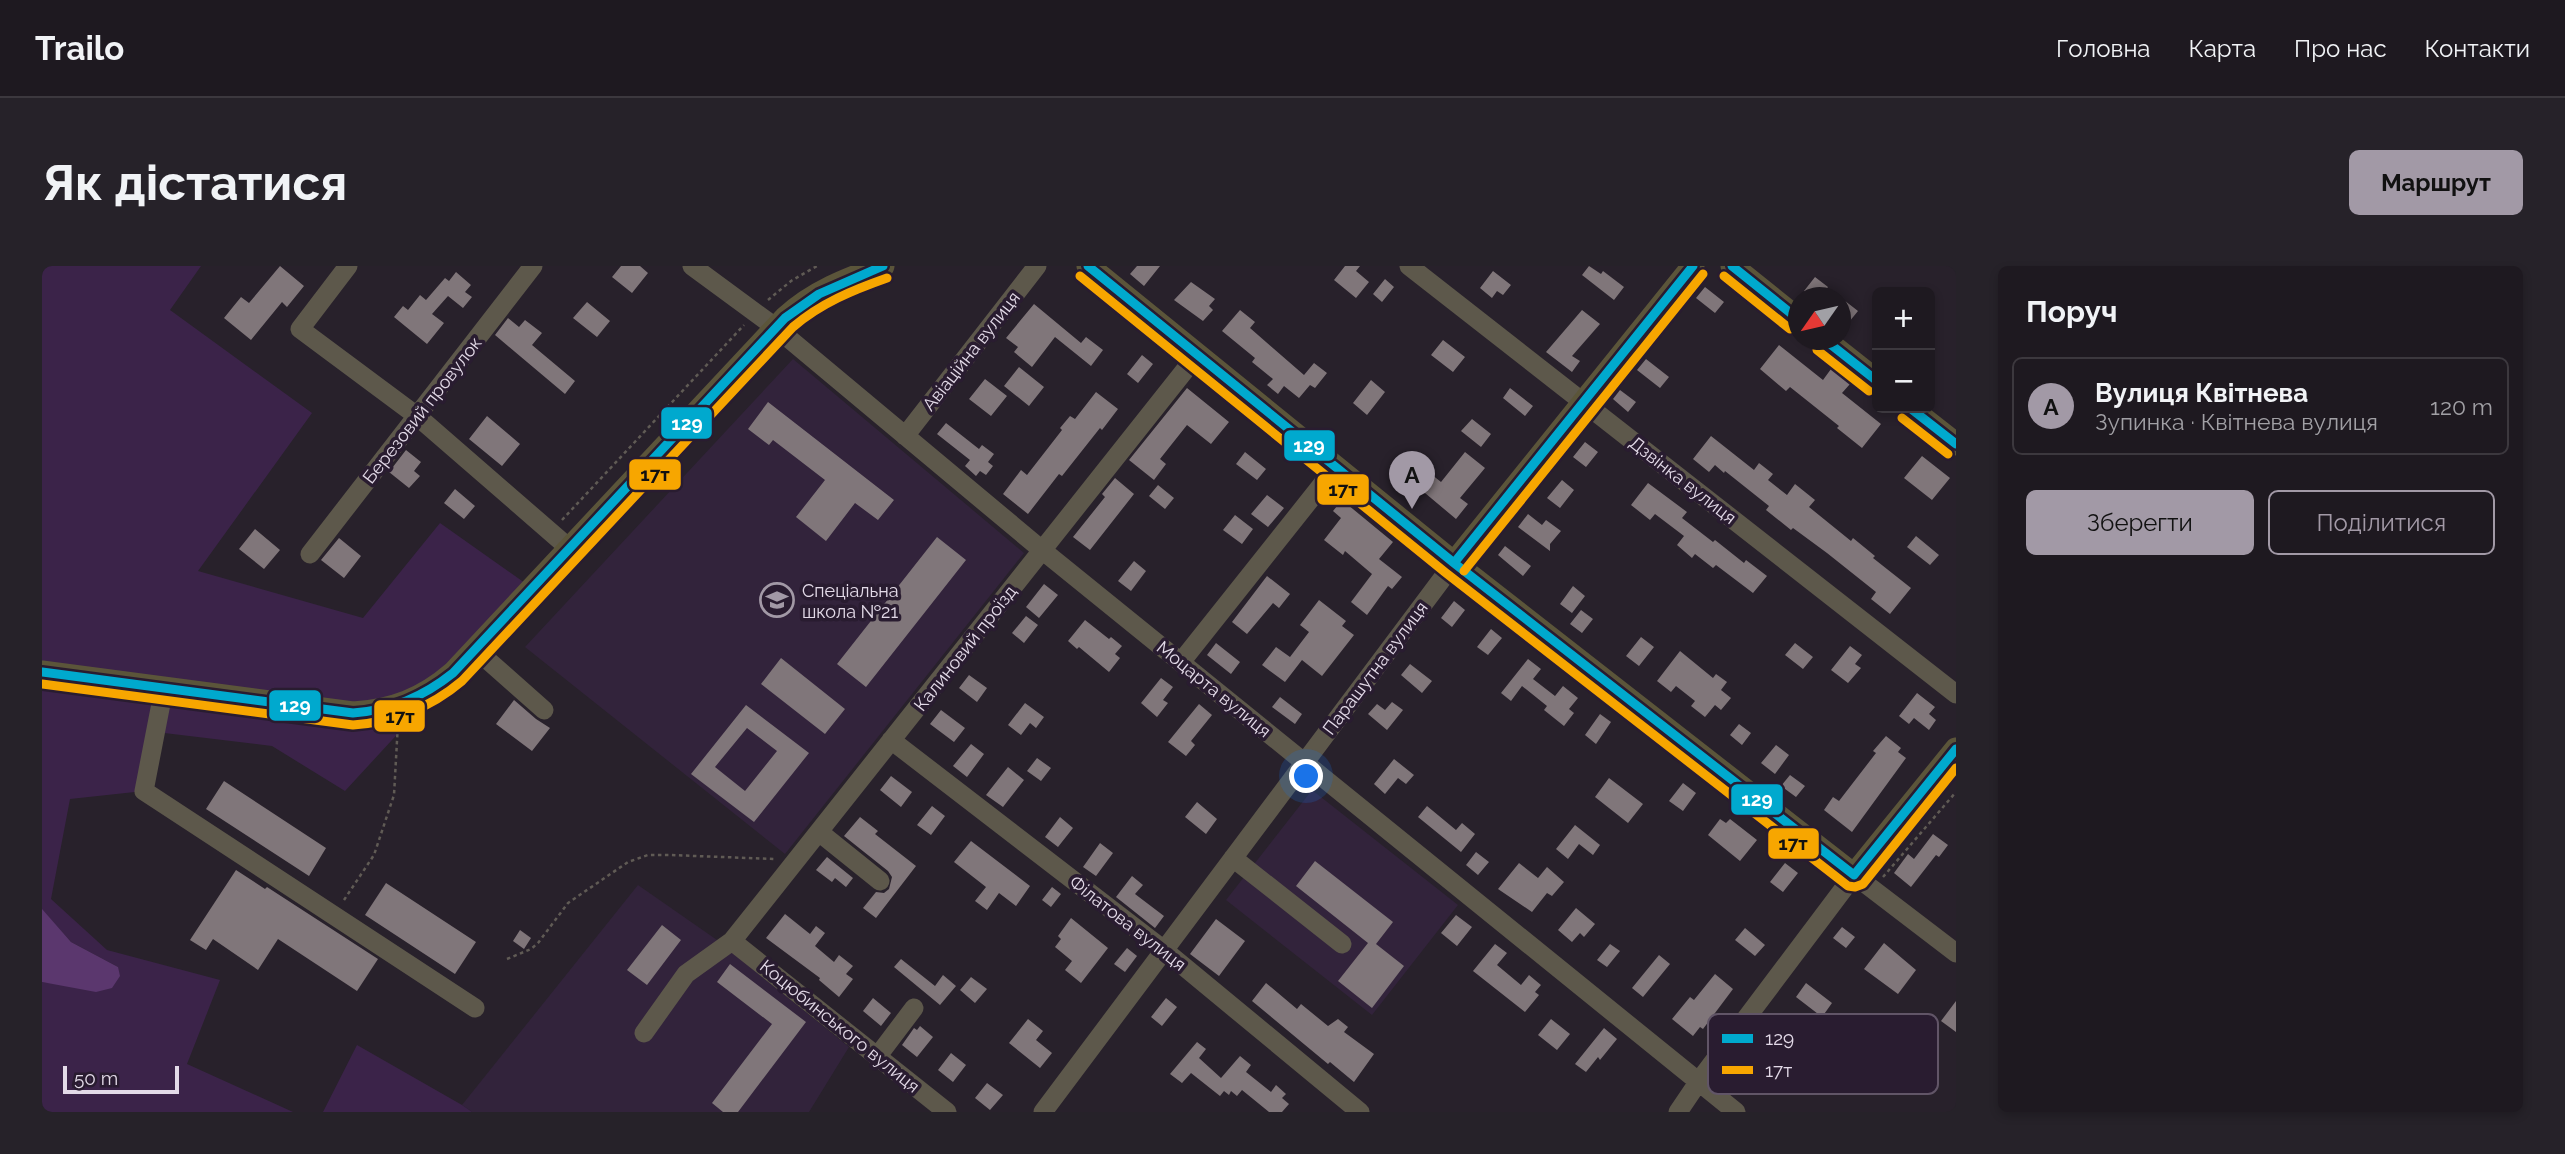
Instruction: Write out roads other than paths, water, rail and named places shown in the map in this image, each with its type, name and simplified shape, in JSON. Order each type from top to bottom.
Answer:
[{"type":"main road","points":[[42,672],[353,713],[399,706],[421,696],[441,684],[475,649],[794,309],[816,294],[883,266]]},
{"type":"main road","points":[[1088,266],[1454,563],[1854,875],[1956,749]]},
{"type":"main road","name":"Парашутна вулиця","points":[[1454,563],[1693,266]]},
{"type":"main road","points":[[1732,266],[1788,311]]},
{"type":"main road","points":[[1838,350],[1872,377]]},
{"type":"main road","points":[[1916,413],[1956,444]]},
{"type":"street","points":[[348,266],[300,329],[417,416],[569,548]]},
{"type":"street","name":"Березовий провулок","points":[[310,554],[533,266]]},
{"type":"street","name":"Моцарта вулиця","points":[[692,266],[775,327],[1042,550],[1708,1089]]},
{"type":"street","name":"Авіаційна вулиця","points":[[905,436],[1037,266]]},
{"type":"street","name":"Дзвінка вулиця","points":[[1409,266],[1956,694]]},
{"type":"street","name":"Калиновий проїзд","points":[[644,1033],[687,974],[732,941],[1197,355]]},
{"type":"street","points":[[1181,663],[1336,467]]},
{"type":"street","name":"Парашутна вулиця","points":[[1043,1112],[1454,563]]},
{"type":"street","points":[[475,649],[544,710]]},
{"type":"street","points":[[164,688],[144,791],[475,1008]]},
{"type":"street","name":"Філатова вулиця","points":[[891,740],[1164,950],[1360,1112]]},
{"type":"street","points":[[819,832],[880,881]]},
{"type":"street","points":[[1233,858],[1342,944]]},
{"type":"street","points":[[1749,1014],[1854,875],[1956,953]]},
{"type":"street","name":"Коцюбинського вулиця","points":[[732,941],[947,1112]]},
{"type":"street","points":[[877,1057],[914,1007]]},
{"type":"street","points":[[1678,1112],[1708,1069]]},
{"type":"street","name":"Моцарта вулиця","points":[[1715,1094],[1736,1112]]},
{"type":"place","name":"Вулиця Квітнева","points":[[1412,509]]},
{"type":"place","name":"Спеціальна школа №21","points":[[777,600]]}]
